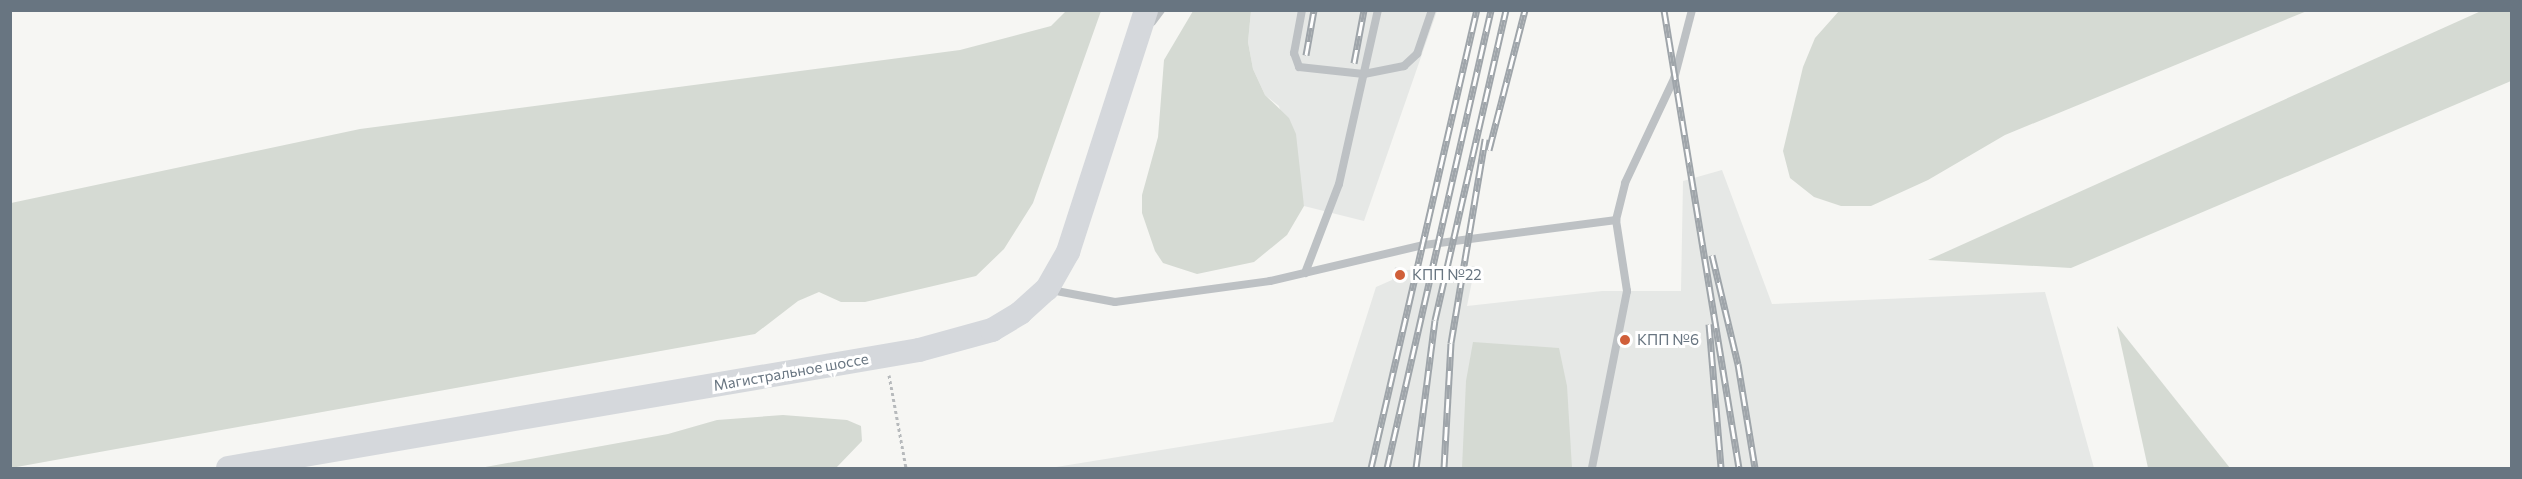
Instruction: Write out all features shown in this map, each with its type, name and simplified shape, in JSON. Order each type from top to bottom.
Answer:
[{"type":"main road","name":"Магистральное шоссе","points":[[228,468],[957,343],[992,330],[1047,289],[1068,252],[1146,10]]},
{"type":"lane","points":[[1135,45],[1161,10]]},
{"type":"lane","points":[[1302,10],[1294,53],[1299,67],[1364,74],[1404,66],[1417,54],[1432,10]]},
{"type":"lane","points":[[1305,273],[1339,184],[1378,10]]},
{"type":"lane","points":[[1592,468],[1627,291],[1616,220],[1625,183],[1674,79],[1692,10]]},
{"type":"lane","points":[[1047,289],[1115,302],[1305,273],[1424,245],[1616,220]]},
{"type":"path","points":[[885,356],[906,468]]},
{"type":"shaded area","points":[[1067,10],[1101,11],[1033,203],[1004,249],[976,276],[865,302],[841,302],[819,292],[798,301],[755,334],[11,468],[11,203],[360,129],[960,50],[1051,26]]},
{"type":"shaded area","points":[[1193,11],[1251,11],[1248,42],[1253,69],[1265,95],[1289,118],[1296,134],[1304,206],[1287,235],[1254,262],[1197,274],[1163,263],[1155,251],[1142,213],[1142,195],[1158,137],[1164,60]]},
{"type":"shaded area","points":[[1251,11],[1437,11],[1364,221],[1304,206],[1279,106],[1265,95],[1253,69],[1248,42]]},
{"type":"shaded area","points":[[1839,11],[2307,11],[2005,135],[1928,180],[1871,206],[1841,206],[1814,197],[1790,178],[1783,151],[1803,67],[1815,38]]},
{"type":"shaded area","points":[[2481,11],[2511,11],[2511,81],[2071,268],[1928,260]]},
{"type":"shaded area","points":[[1722,170],[1772,304],[2045,292],[2094,468],[1050,468],[1333,422],[1376,287],[1392,280],[1395,267],[1407,270],[1475,266],[1467,306],[1602,291],[1681,291],[1683,181]]},
{"type":"shaded area","points":[[2117,326],[2230,468],[2148,468]]},
{"type":"shaded area","points":[[1473,342],[1559,348],[1567,386],[1572,468],[1462,468],[1466,381]]},
{"type":"shaded area","points":[[783,415],[847,420],[861,426],[862,441],[836,468],[480,468],[668,434],[717,420]]},
{"type":"railway","points":[[1306,55],[1314,10]]},
{"type":"railway","points":[[1354,63],[1364,10]]},
{"type":"railway","points":[[1371,468],[1477,10]]},
{"type":"railway","points":[[1387,468],[1491,10]]},
{"type":"railway","points":[[1416,468],[1435,320],[1506,10]]},
{"type":"railway","points":[[1489,150],[1525,10]]},
{"type":"railway","points":[[1664,10],[1739,468]]},
{"type":"railway","points":[[1444,468],[1451,343],[1485,139]]},
{"type":"railway","points":[[1712,255],[1738,364],[1755,468]]},
{"type":"railway","points":[[1709,324],[1721,468]]},
{"type":"place","name":"КПП №22","points":[[1400,275]]},
{"type":"place","name":"КПП №6","points":[[1625,340]]}]
